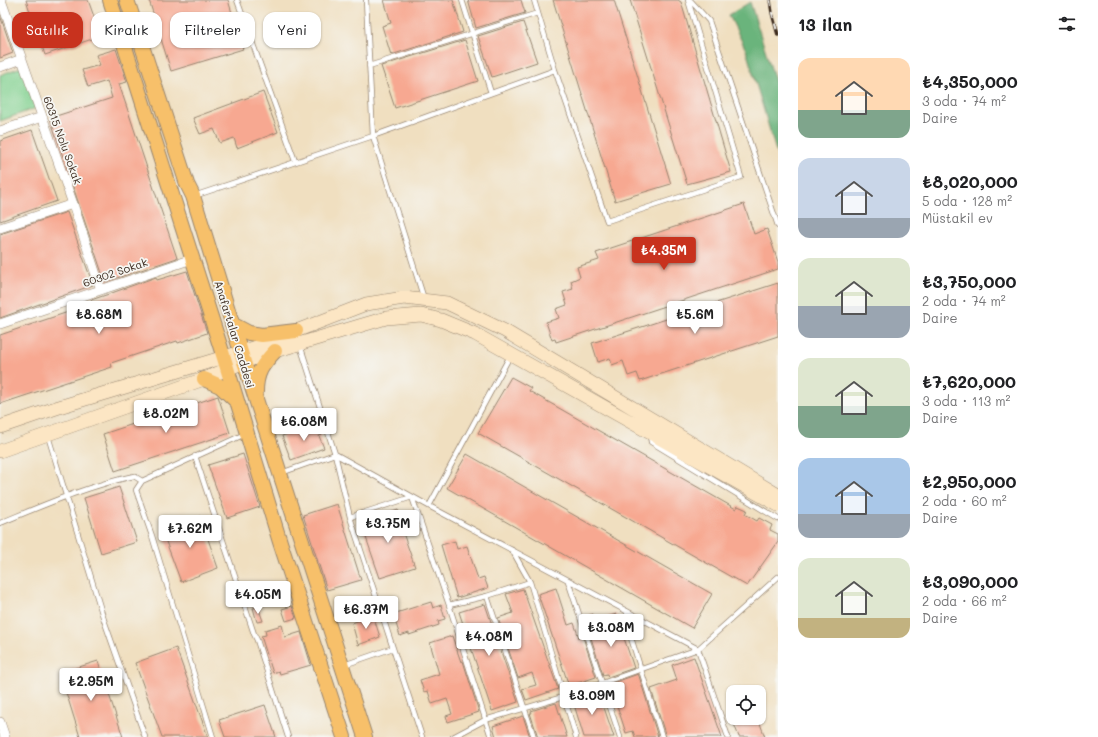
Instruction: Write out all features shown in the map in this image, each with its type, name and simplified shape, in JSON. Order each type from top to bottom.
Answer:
[{"type":"main road","name":"Anafartalar Caddesi","points":[[110,0],[238,403],[280,542],[344,737]]},
{"type":"main road","name":"Anafartalar Caddesi","points":[[127,0],[187,184],[193,196],[256,401],[365,737]]},
{"type":"main road","points":[[256,401],[256,380],[260,370],[275,351],[297,337],[366,304],[404,298],[447,303],[504,331],[652,427],[778,505]]},
{"type":"main road","points":[[0,427],[66,405],[225,364],[273,342],[386,318],[421,315],[441,320],[475,334],[511,355],[652,427],[778,495]]},
{"type":"main road","points":[[232,324],[249,333],[297,337]]},
{"type":"main road","points":[[243,357],[275,351]]},
{"type":"main road","points":[[0,450],[204,379],[225,364]]},
{"type":"main road","points":[[204,379],[220,386],[238,403]]},
{"type":"street","name":"60315 Nolu Sokak","points":[[1,0],[73,204],[101,290]]},
{"type":"street","points":[[0,67],[22,59]]},
{"type":"street","points":[[0,131],[42,117]]},
{"type":"street","points":[[0,228],[73,204]]},
{"type":"street","name":"60302 Sokak","points":[[0,324],[192,259]]},
{"type":"street","points":[[0,722],[5,737]]},
{"type":"lane","points":[[237,0],[295,161]]},
{"type":"lane","points":[[366,0],[373,136],[425,300]]},
{"type":"lane","points":[[462,0],[491,93]]},
{"type":"lane","points":[[534,0],[607,221],[741,178],[689,0]]},
{"type":"lane","points":[[689,0],[709,21],[778,226]]},
{"type":"lane","points":[[369,66],[538,13]]},
{"type":"lane","points":[[193,196],[373,136],[556,70]]},
{"type":"lane","points":[[297,337],[335,454],[350,517],[422,737]]},
{"type":"lane","points":[[429,506],[511,355]]},
{"type":"lane","points":[[652,427],[651,442],[778,519]]},
{"type":"lane","points":[[213,737],[152,536],[136,490],[142,481],[247,433]]},
{"type":"lane","points":[[48,434],[104,620],[145,737]]},
{"type":"lane","points":[[280,473],[335,454],[568,581],[698,649],[728,737]]},
{"type":"lane","points":[[195,456],[288,737]]},
{"type":"lane","points":[[0,523],[66,496],[117,480],[134,476],[142,481]]},
{"type":"lane","points":[[350,517],[412,497]]},
{"type":"lane","points":[[412,497],[449,605],[490,737]]},
{"type":"lane","points":[[512,550],[530,582],[576,737]]},
{"type":"lane","points":[[453,737],[485,720],[602,684],[698,649],[778,578]]},
{"type":"lane","points":[[568,581],[620,737]]},
{"type":"lane","points":[[449,605],[487,596],[530,582]]},
{"type":"lane","points":[[487,596],[534,737]]},
{"type":"lane","points":[[628,612],[627,625],[662,737]]},
{"type":"lane","points":[[342,665],[393,648]]},
{"type":"green space","points":[[750,2],[778,90],[778,158],[746,50],[729,15]]},
{"type":"green space","points":[[21,67],[36,108],[0,121],[0,75]]},
{"type":"building","points":[[26,0],[88,0],[92,12],[91,12],[91,39],[83,42],[83,12],[30,12]]},
{"type":"building","points":[[149,0],[228,0],[232,12],[170,12],[170,48],[243,49],[171,71],[162,42],[162,12],[153,12]]},
{"type":"building","points":[[384,0],[453,0],[463,32],[391,55],[382,26],[391,23]]},
{"type":"building","points":[[468,0],[521,0],[525,13],[476,28]]},
{"type":"building","points":[[553,0],[614,0],[671,184],[615,201]]},
{"type":"building","points":[[630,0],[678,0],[681,2],[731,172],[687,184]]},
{"type":"building","points":[[0,15],[13,53],[0,58]]},
{"type":"building","points":[[523,22],[537,62],[492,77],[478,36]]},
{"type":"building","points":[[465,40],[478,81],[395,108],[381,66]]},
{"type":"building","points":[[43,48],[66,48],[45,55]]},
{"type":"building","points":[[116,49],[127,82],[119,84],[177,258],[105,282],[50,118],[112,98],[107,81],[88,87],[82,70],[100,65],[96,55]]},
{"type":"building","points":[[263,92],[278,132],[237,148],[234,138],[220,143],[214,129],[200,134],[193,118]]},
{"type":"building","points":[[32,130],[57,201],[0,221],[0,141]]},
{"type":"building","points":[[744,204],[754,234],[767,229],[778,262],[778,269],[556,342],[555,339],[552,340],[546,322],[559,318],[556,309],[567,305],[563,292],[573,289],[571,281],[580,277],[577,267],[599,260],[596,253]]},
{"type":"building","points":[[67,212],[93,285],[0,318],[0,234]]},
{"type":"building","points":[[187,271],[207,333],[178,343],[177,341],[111,363],[112,367],[0,404],[0,335],[92,304],[91,300],[156,277],[157,280]]},
{"type":"building","points":[[778,283],[778,336],[640,381],[637,373],[628,376],[623,361],[612,365],[610,358],[598,362],[592,343]]},
{"type":"building","points":[[511,377],[531,388],[529,391],[736,509],[738,506],[747,510],[745,514],[757,521],[759,518],[772,525],[770,530],[778,534],[778,542],[747,586],[478,433]]},
{"type":"building","points":[[218,396],[230,433],[115,471],[103,434]]},
{"type":"building","points":[[318,423],[322,435],[319,436],[324,448],[291,460],[282,436]]},
{"type":"building","points":[[243,454],[260,507],[227,518],[208,465]]},
{"type":"building","points":[[467,454],[712,594],[692,628],[447,488]]},
{"type":"building","points":[[119,487],[137,542],[101,553],[84,498]]},
{"type":"building","points":[[337,504],[361,580],[327,590],[303,515]]},
{"type":"building","points":[[398,510],[406,532],[403,533],[415,567],[380,578],[361,523]]},
{"type":"building","points":[[200,516],[218,568],[181,582],[162,531]]},
{"type":"building","points":[[455,541],[457,549],[467,546],[478,579],[484,577],[488,588],[457,598],[441,545]]},
{"type":"building","points":[[556,588],[568,625],[574,623],[579,638],[583,637],[596,677],[569,686],[538,594]]},
{"type":"building","points":[[523,589],[558,689],[526,700],[522,689],[536,685],[532,673],[518,678],[498,618],[513,613],[506,594]]},
{"type":"building","points":[[431,602],[433,608],[441,605],[445,619],[438,621],[439,625],[409,635],[409,633],[400,636],[393,614]]},
{"type":"building","points":[[485,604],[518,702],[492,711],[459,612]]},
{"type":"building","points":[[292,606],[296,618],[286,621],[282,609]]},
{"type":"building","points":[[258,607],[263,621],[257,622],[253,608]]},
{"type":"building","points":[[593,614],[599,634],[611,630],[607,617],[616,614],[634,668],[608,677],[607,674],[603,675],[590,635],[593,634],[587,616]]},
{"type":"building","points":[[373,615],[380,637],[358,645],[352,623]]},
{"type":"building","points":[[282,625],[285,637],[301,632],[311,665],[280,674],[279,671],[273,673],[261,636],[266,635],[265,630]]},
{"type":"building","points":[[452,636],[461,662],[463,661],[479,712],[448,722],[446,716],[452,714],[447,699],[432,704],[428,691],[424,692],[420,680],[439,674],[430,643]]},
{"type":"building","points":[[176,648],[208,737],[162,737],[135,663]]},
{"type":"building","points":[[694,657],[722,737],[666,737],[651,689],[677,680],[672,665]]},
{"type":"building","points":[[98,661],[123,737],[80,737],[60,673]]},
{"type":"building","points":[[638,674],[658,737],[635,737],[633,731],[626,733],[610,684]]},
{"type":"building","points":[[598,690],[614,737],[584,737],[572,698]]},
{"type":"building","points":[[556,703],[567,737],[538,737],[530,713],[532,713],[531,711]]},
{"type":"building","points":[[265,705],[276,737],[225,737],[219,720]]},
{"type":"building","points":[[523,716],[530,737],[496,737],[493,726]]},
{"type":"building","points":[[734,725],[761,725],[765,737],[739,737]]},
{"type":"railway","points":[[770,0],[778,35]]}]
